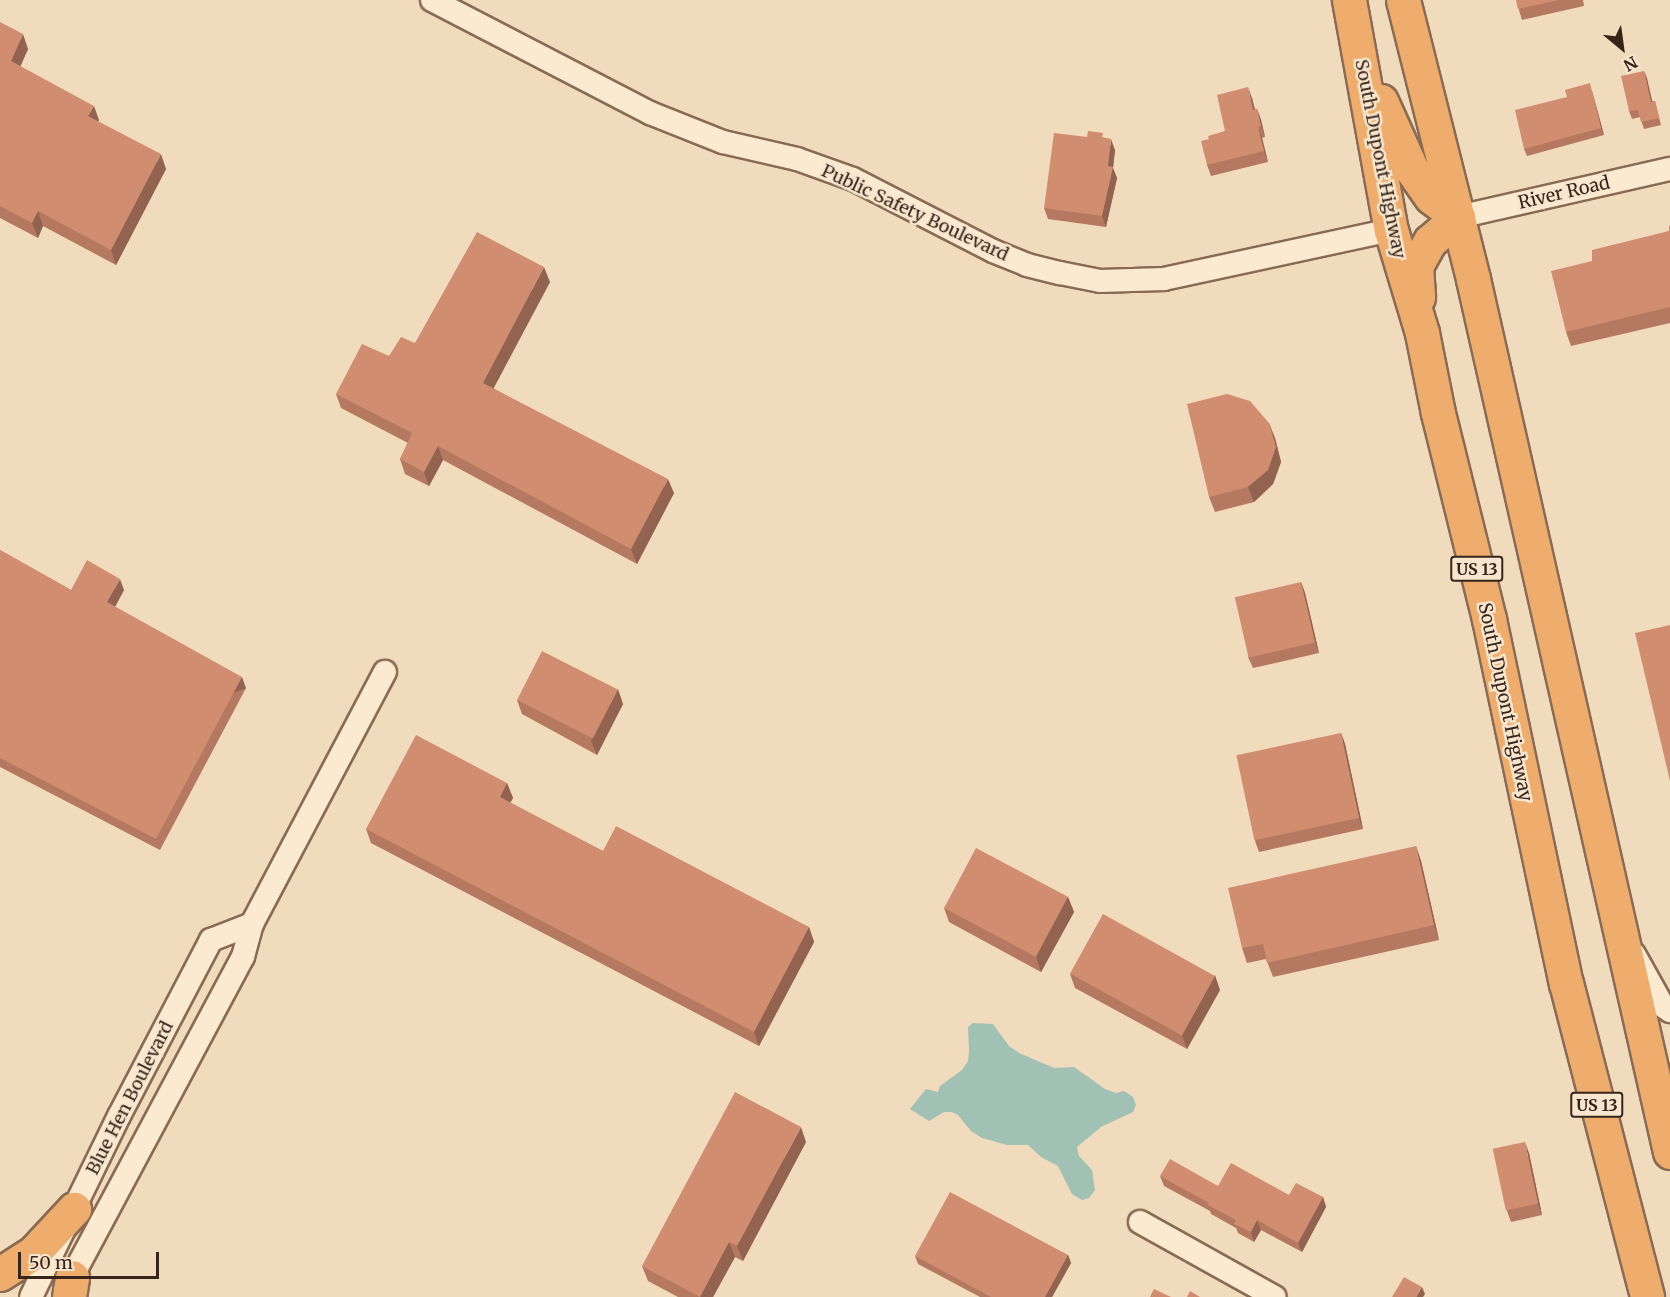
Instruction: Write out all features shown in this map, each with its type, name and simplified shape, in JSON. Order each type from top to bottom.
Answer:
[{"type":"highway","points":[[1403,0],[1473,279],[1620,930],[1669,1134]]},
{"type":"highway","name":"South Dupont Highway","points":[[1350,4],[1391,230],[1422,333],[1438,413],[1489,619],[1566,983],[1647,1297]]},
{"type":"highway","points":[[1350,4],[1384,111],[1412,170],[1431,197],[1458,217]]},
{"type":"highway","points":[[1391,230],[1424,210],[1445,167]]},
{"type":"highway","points":[[1422,333],[1416,266],[1430,241],[1458,217]]},
{"type":"highway","points":[[1391,230],[1430,241],[1473,279]]},
{"type":"highway","points":[[0,1274],[34,1252],[74,1209]]},
{"type":"street","name":"Public Safety Boulevard","points":[[432,0],[650,113],[723,141],[797,159],[853,179],[993,251],[1027,265],[1060,273],[1100,281],[1164,279],[1391,230]]},
{"type":"street","name":"River Road","points":[[1458,217],[1670,169]]},
{"type":"street","name":"Blue Hen Boulevard","points":[[67,1290],[243,957],[252,924],[385,672]]},
{"type":"street","name":"Blue Hen Boulevard","points":[[31,1297],[211,940],[252,924]]},
{"type":"street","points":[[1620,930],[1659,999],[1670,1011]]},
{"type":"street","points":[[1140,1222],[1275,1297]]},
{"type":"shaded area","points":[[973,1023],[993,1024],[1009,1046],[1019,1053],[1054,1068],[1074,1067],[1105,1089],[1116,1093],[1124,1091],[1133,1097],[1136,1105],[1133,1112],[1101,1127],[1077,1147],[1079,1156],[1092,1170],[1095,1190],[1089,1198],[1082,1200],[1072,1194],[1058,1166],[1041,1157],[1028,1145],[1007,1145],[982,1138],[971,1131],[958,1115],[952,1112],[944,1112],[929,1121],[910,1109],[926,1089],[938,1092],[940,1086],[962,1070],[968,1061],[968,1027]]},
{"type":"building","points":[[1516,0],[1559,0],[1518,9]]},
{"type":"building","points":[[0,22],[23,34],[11,61],[94,106],[88,116],[161,154],[111,250],[38,211],[32,223],[0,206]]},
{"type":"building","points":[[1644,71],[1651,102],[1655,101],[1659,118],[1641,122],[1638,110],[1629,111],[1621,76]]},
{"type":"building","points":[[1590,83],[1601,128],[1524,149],[1515,110],[1567,97],[1565,90]]},
{"type":"building","points":[[1248,87],[1253,110],[1257,109],[1261,126],[1258,127],[1264,151],[1207,165],[1201,141],[1209,139],[1208,136],[1225,131],[1217,95]]},
{"type":"building","points":[[1088,131],[1103,133],[1102,137],[1111,139],[1108,166],[1113,167],[1102,216],[1044,208],[1054,133],[1087,137]]},
{"type":"building","points":[[1669,226],[1670,307],[1566,332],[1551,271],[1592,261],[1592,250],[1669,231]]},
{"type":"building","points":[[477,232],[544,267],[483,383],[668,479],[631,549],[438,446],[424,472],[400,459],[412,433],[336,394],[362,344],[389,356],[401,337],[415,343]]},
{"type":"building","points":[[1227,394],[1250,401],[1269,423],[1276,447],[1268,470],[1248,487],[1209,497],[1187,404]]},
{"type":"building","points":[[0,550],[71,590],[87,560],[120,579],[107,602],[242,677],[156,839],[0,758]]},
{"type":"building","points":[[1301,582],[1315,642],[1249,658],[1235,597]]},
{"type":"building","points":[[1670,625],[1670,781],[1635,633]]},
{"type":"building","points":[[542,651],[618,690],[593,739],[517,700]]},
{"type":"building","points":[[1341,733],[1359,818],[1254,840],[1236,755]]},
{"type":"building","points":[[416,735],[507,783],[500,797],[603,851],[616,826],[809,927],[754,1032],[366,829]]},
{"type":"building","points":[[1416,846],[1434,925],[1267,963],[1263,944],[1242,948],[1228,888]]},
{"type":"building","points":[[976,848],[1068,897],[1036,957],[944,908]]},
{"type":"building","points":[[1103,914],[1215,976],[1182,1036],[1070,973]]},
{"type":"building","points":[[735,1092],[801,1127],[737,1246],[729,1242],[700,1297],[642,1266]]},
{"type":"building","points":[[1525,1142],[1538,1204],[1506,1210],[1493,1149]]},
{"type":"building","points":[[1170,1159],[1218,1186],[1231,1163],[1289,1195],[1296,1183],[1323,1197],[1298,1243],[1257,1220],[1251,1232],[1234,1224],[1236,1220],[1208,1205],[1209,1203],[1160,1176]]},
{"type":"building","points":[[950,1192],[1068,1255],[1045,1297],[991,1297],[915,1256]]},
{"type":"building","points":[[1404,1277],[1422,1287],[1416,1297],[1392,1297]]},
{"type":"building","points":[[1154,1289],[1171,1297],[1150,1297]]},
{"type":"building","points":[[1190,1291],[1200,1297],[1187,1297]]}]
